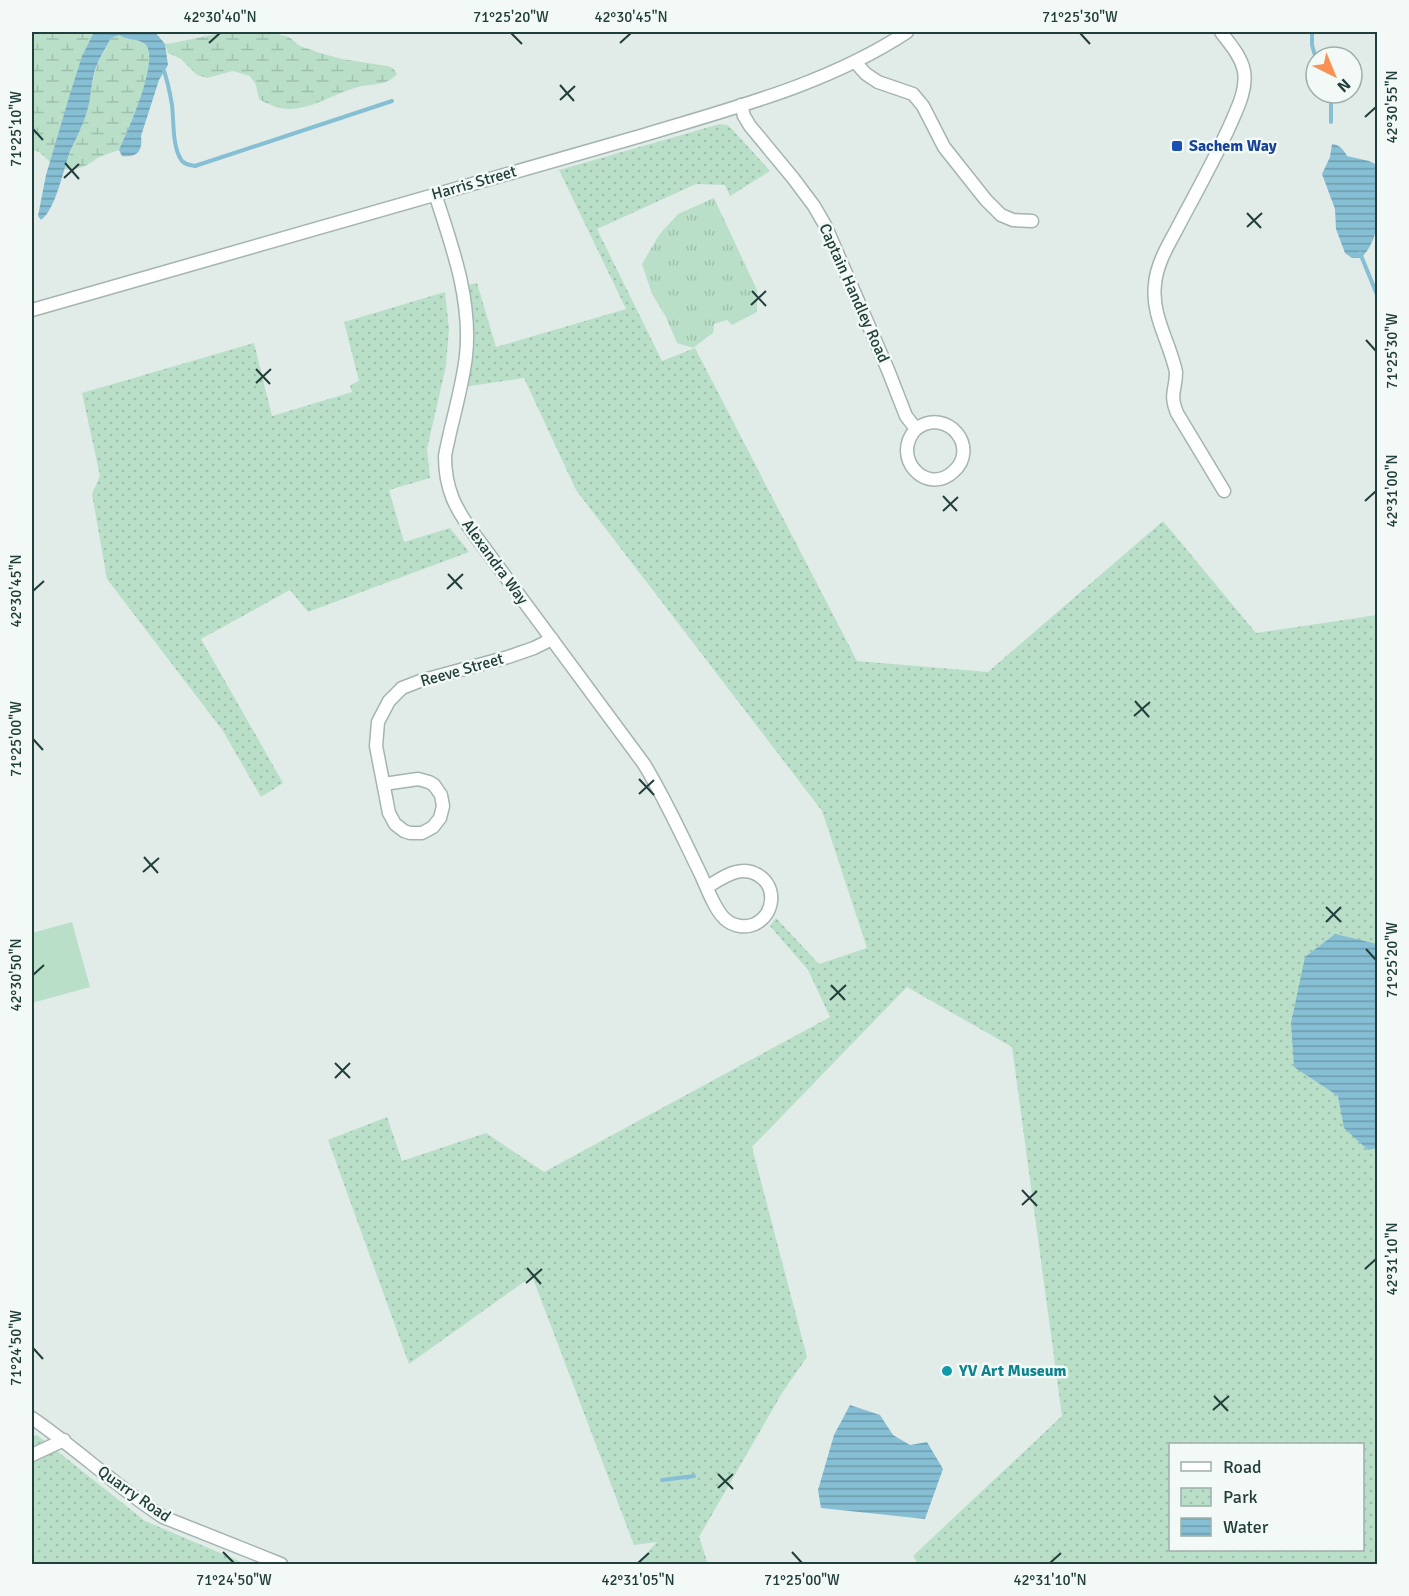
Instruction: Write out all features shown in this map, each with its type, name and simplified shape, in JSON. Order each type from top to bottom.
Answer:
[{"type":"street","name":"Harris Street","points":[[32,310],[644,135],[741,105],[855,62],[907,32]]},
{"type":"street","points":[[1221,32],[1240,60],[1244,71],[1242,95],[1221,144],[1163,255],[1155,282],[1154,295],[1158,321],[1176,372],[1172,392],[1174,406],[1224,490]]},
{"type":"street","points":[[855,62],[866,74],[878,82],[913,94],[944,147],[986,200],[1001,215],[1013,220],[1032,221]]},
{"type":"street","name":"Captain Handley Road","points":[[741,105],[750,126],[793,178],[825,225],[882,354],[906,416],[916,429]]},
{"type":"street","name":"Alexandra Way","points":[[435,194],[458,269],[467,318],[465,365],[445,456],[445,471],[453,501],[474,534],[644,764],[723,917],[738,926],[755,924],[765,916],[770,906],[770,888],[763,878],[752,872],[735,872],[707,886]]},
{"type":"street","points":[[938,423],[949,426],[958,434],[963,450],[961,462],[954,471],[943,478],[934,479],[924,477],[914,470],[908,459],[907,446],[916,429],[926,424],[938,423]]},
{"type":"street","name":"Reeve Street","points":[[384,784],[412,779],[429,782],[438,790],[443,800],[440,818],[433,827],[422,833],[404,831],[392,818],[384,784],[376,746],[377,726],[389,701],[402,688],[420,681],[508,657],[552,639]]},
{"type":"street","name":"Quarry Road","points":[[32,1418],[163,1517],[280,1564]]},
{"type":"street","points":[[32,1455],[64,1440]]},
{"type":"green space","points":[[32,32],[94,32],[82,56],[50,162],[39,152],[32,150]]},
{"type":"green space","points":[[225,32],[270,32],[289,37],[300,46],[320,53],[387,66],[393,68],[397,74],[383,83],[358,87],[308,106],[286,109],[259,99],[256,85],[250,76],[233,71],[207,78],[197,75],[181,59],[168,53],[165,44]]},
{"type":"green space","points":[[119,35],[142,42],[149,52],[146,79],[129,128],[119,150],[81,167],[64,169],[89,104],[97,65],[111,38]]},
{"type":"green space","points":[[720,124],[727,125],[770,171],[730,196],[725,185],[696,184],[597,229],[662,361],[695,348],[857,661],[988,672],[1163,521],[1256,633],[1377,615],[1377,1564],[918,1564],[913,1556],[1062,1416],[1012,1047],[907,987],[752,1147],[807,1357],[782,1393],[699,1537],[708,1564],[637,1564],[657,1542],[634,1545],[532,1276],[409,1364],[328,1140],[387,1117],[402,1161],[486,1133],[544,1172],[830,1017],[808,970],[770,926],[776,918],[819,964],[867,948],[822,811],[576,490],[524,378],[464,387],[467,285],[477,283],[496,347],[626,309],[559,170]]},
{"type":"green space","points":[[714,198],[757,290],[757,312],[732,325],[727,320],[714,324],[713,333],[693,348],[677,343],[666,317],[652,294],[642,264],[659,235],[678,214]]},
{"type":"green space","points":[[445,292],[449,329],[446,366],[427,449],[430,478],[389,490],[404,542],[450,528],[469,552],[308,612],[290,590],[201,639],[283,783],[261,797],[223,731],[107,579],[92,494],[100,476],[82,393],[254,343],[272,416],[352,392],[350,385],[359,381],[344,322]]},
{"type":"green space","points":[[72,922],[90,987],[32,1003],[32,933]]},
{"type":"green space","points":[[37,1435],[145,1521],[246,1564],[32,1564],[32,1436]]},
{"type":"water","points":[[94,32],[155,32],[165,44],[168,65],[159,80],[141,136],[140,149],[135,155],[122,156],[119,150],[141,96],[149,64],[149,52],[145,44],[139,41],[119,35],[111,38],[96,67],[89,104],[55,198],[41,220],[38,216],[46,175],[82,56]]},
{"type":"water","points":[[1332,144],[1341,148],[1347,156],[1377,165],[1379,202],[1377,226],[1369,249],[1361,258],[1352,258],[1345,253],[1336,229],[1335,209],[1322,174],[1330,157]]},
{"type":"water","points":[[1335,934],[1377,944],[1378,1148],[1368,1150],[1344,1128],[1338,1096],[1294,1067],[1291,1023],[1305,957]]},
{"type":"water","points":[[850,1405],[880,1415],[893,1435],[910,1445],[927,1442],[943,1469],[925,1519],[821,1508],[818,1490],[834,1435]]},
{"type":"waterway","points":[[1312,32],[1312,45]]},
{"type":"waterway","points":[[163,68],[172,105],[176,149],[182,161],[195,166],[392,101]]},
{"type":"waterway","points":[[1331,105],[1331,122]]},
{"type":"waterway","points":[[1360,253],[1378,297]]},
{"type":"waterway","points":[[662,1480],[694,1476]]},
{"type":"place","name":"Sachem Way","points":[[1177,146]]},
{"type":"place","name":"YV Art Museum","points":[[947,1371]]}]
